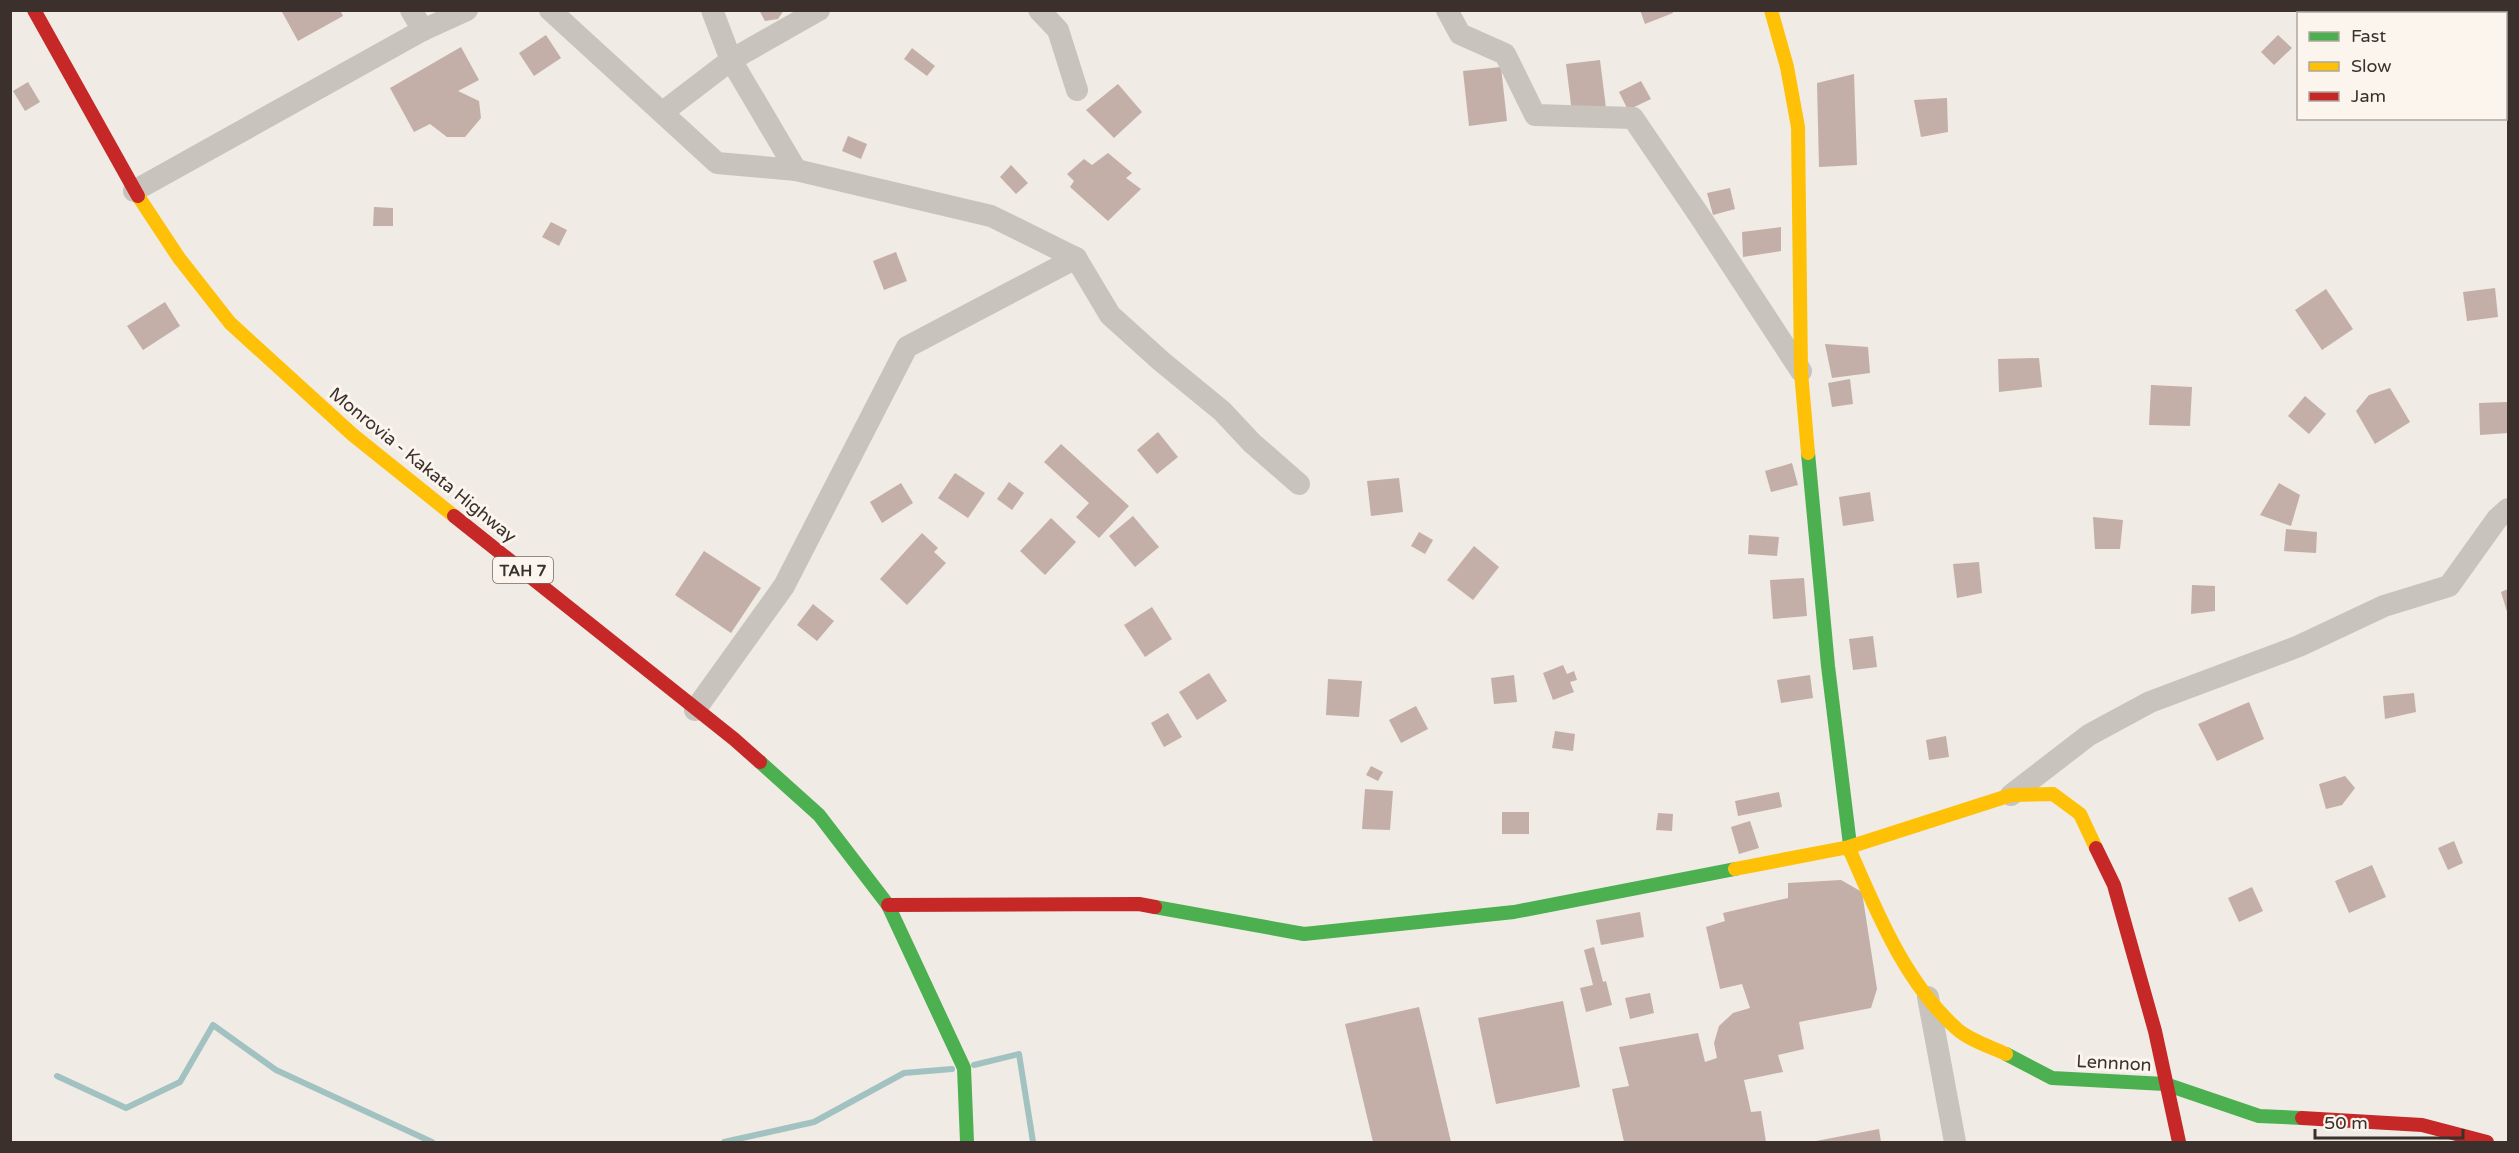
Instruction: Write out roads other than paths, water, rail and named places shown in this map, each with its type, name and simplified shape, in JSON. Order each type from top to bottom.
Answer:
[{"type":"main road","name":"Monrovia - Kakata Highway","points":[[34,10],[134,191],[179,258],[230,323],[353,435],[734,739],[819,815],[888,905],[964,1068],[967,1143]]},
{"type":"main road","name":"Lennnon","points":[[1771,10],[1787,67],[1798,127],[1802,372],[1828,666],[1850,848],[1882,925],[1928,997],[1958,1030],[2052,1078],[2165,1084],[2259,1116],[2422,1125],[2487,1143]]},
{"type":"main road","points":[[888,905],[1139,904],[1304,934],[1514,912],[1850,848],[2011,795],[2052,794],[2080,814],[2114,885],[2152,1020],[2179,1143]]},
{"type":"street","points":[[134,191],[417,20],[467,10]]},
{"type":"street","points":[[550,10],[717,163],[796,170],[991,216],[1076,258],[1110,315],[1161,362],[1222,411],[1252,443],[1299,484]]},
{"type":"street","points":[[712,10],[731,60],[796,170]]},
{"type":"street","points":[[663,112],[731,60],[819,10]]},
{"type":"street","points":[[1039,10],[1058,30],[1077,90]]},
{"type":"street","points":[[1447,10],[1460,34],[1505,54],[1535,115],[1633,118],[1802,372]]},
{"type":"street","points":[[695,710],[784,586],[907,347],[1076,258]]},
{"type":"street","points":[[2011,795],[2089,735],[2150,702],[2299,646],[2384,606],[2449,586],[2497,519],[2508,509]]},
{"type":"street","points":[[1928,997],[1955,1143]]},
{"type":"waterway","points":[[57,1076],[126,1108],[180,1082],[213,1025],[276,1070],[432,1142]]},
{"type":"waterway","points":[[974,1065],[1019,1054],[1033,1142]]},
{"type":"waterway","points":[[724,1142],[814,1122],[904,1073],[952,1069]]}]
